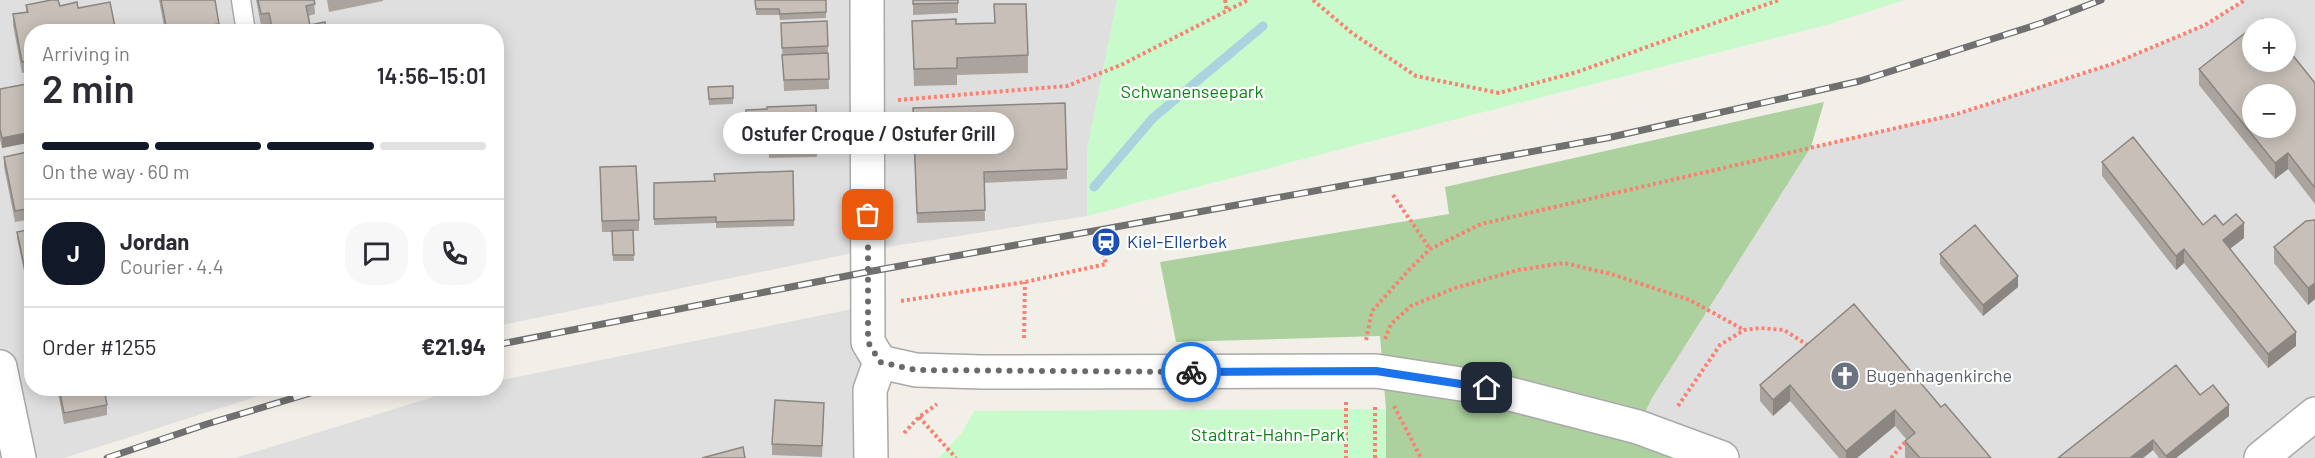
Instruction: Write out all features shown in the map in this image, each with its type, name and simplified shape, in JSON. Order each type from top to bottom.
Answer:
[{"type":"street","points":[[867,0],[868,342],[880,362],[916,370],[982,372],[1367,371],[1487,388],[1638,427],[1722,458]]},
{"type":"street","points":[[880,362],[870,390],[884,450]]},
{"type":"street","points":[[0,367],[19,458]]},
{"type":"street","points":[[2261,458],[2311,425]]},
{"type":"lane","points":[[241,0],[245,24]]},
{"type":"path","points":[[1226,0],[1227,12]]},
{"type":"path","points":[[868,102],[1067,86],[1121,65],[1248,0]]},
{"type":"path","points":[[1313,0],[1352,33],[1416,76],[1499,93],[1577,72],[1779,0]]},
{"type":"path","points":[[1375,458],[1365,348],[1372,311],[1430,249],[1481,224],[1957,114],[2115,63],[2205,25],[2245,0]]},
{"type":"path","points":[[1393,195],[1430,249]]},
{"type":"path","points":[[867,306],[1025,282],[1106,264],[1103,249]]},
{"type":"path","points":[[1346,458],[1367,371],[1380,354],[1391,324],[1411,306],[1455,288],[1518,270],[1564,263],[1611,274],[1690,300],[1744,330]]},
{"type":"path","points":[[1023,372],[1025,282]]},
{"type":"path","points":[[1677,408],[1720,345],[1744,330],[1760,327],[1784,330],[1818,351]]},
{"type":"path","points":[[1367,371],[1421,458]]},
{"type":"path","points":[[884,450],[919,417],[982,372]]},
{"type":"path","points":[[919,417],[956,458]]},
{"type":"path","points":[[1891,458],[1907,440]]},
{"type":"shaded area","points":[[0,0],[1117,0],[1087,150],[1087,216],[868,250],[504,325],[504,24],[24,24],[24,396],[258,396],[64,458],[0,458]]},
{"type":"shaded area","points":[[2245,0],[2315,0],[2315,458],[1722,458],[1638,427],[1652,398],[1811,147],[1957,114],[2115,63],[2205,25]]},
{"type":"shaded area","points":[[867,306],[871,458],[235,458],[436,396],[504,396],[504,380]]},
{"type":"green space","name":"Schwanenseepark","points":[[1117,0],[1905,0],[1826,25],[1087,216],[1087,150]]},
{"type":"green space","points":[[1824,102],[1811,147],[1652,398],[1638,427],[1679,458],[1386,458],[1386,409],[1380,336],[1176,342],[1160,262],[1449,214],[1445,187]]},
{"type":"green space","name":"Stadtrat-Hahn-Park","points":[[1386,409],[1386,458],[939,458],[963,431],[974,411]]},
{"type":"building","points":[[58,0],[60,6],[77,2],[78,8],[110,2],[114,24],[24,24],[24,62],[22,62],[13,14],[28,12],[26,5]]},
{"type":"building","points":[[161,0],[215,0],[219,24],[166,24]]},
{"type":"building","points":[[258,0],[314,0],[315,4],[306,6],[310,24],[271,24],[269,13],[261,14]]},
{"type":"building","points":[[755,0],[826,0],[826,12],[780,14],[779,9],[756,9]]},
{"type":"building","points":[[913,0],[958,0],[958,3],[913,4]]},
{"type":"building","points":[[994,4],[1026,4],[1028,55],[957,58],[957,68],[914,69],[912,21],[956,19],[956,24],[995,23]]},
{"type":"building","points":[[827,21],[828,46],[782,48],[781,23]]},
{"type":"building","points":[[2242,35],[2242,72],[2296,72],[2296,59],[2315,83],[2315,188],[2288,153],[2275,163],[2255,138],[2296,138],[2296,84],[2242,84],[2242,122],[2199,69]]},
{"type":"building","points":[[828,53],[829,79],[784,80],[782,55]]},
{"type":"building","points":[[24,84],[24,134],[2,138],[0,89]]},
{"type":"building","points":[[733,86],[733,98],[709,99],[708,87]]},
{"type":"building","points":[[1065,103],[1067,169],[984,172],[985,210],[917,213],[913,108]]},
{"type":"building","points":[[816,105],[817,151],[769,152],[768,129],[747,130],[746,110]]},
{"type":"building","points":[[2133,137],[2203,225],[2215,215],[2223,225],[2236,214],[2244,223],[2223,240],[2296,332],[2268,354],[2184,249],[2176,256],[2102,162]]},
{"type":"building","points":[[24,153],[24,209],[15,211],[4,157]]},
{"type":"building","points":[[636,166],[639,220],[602,221],[600,167]]},
{"type":"building","points":[[793,171],[794,220],[716,222],[716,217],[654,219],[654,183],[715,181],[714,174]]},
{"type":"building","points":[[2315,220],[2315,283],[2308,288],[2274,247],[2306,221]]},
{"type":"building","points":[[1975,225],[2018,276],[1983,305],[1940,254]]},
{"type":"building","points":[[633,230],[634,255],[613,255],[612,231]]},
{"type":"building","points":[[24,231],[24,265],[17,232]]},
{"type":"building","name":"Bugenhagenkirche","points":[[1854,304],[1941,407],[1945,404],[1991,458],[1920,458],[1905,441],[1915,433],[1895,410],[1846,451],[1790,385],[1773,400],[1760,385]]},
{"type":"building","points":[[2176,365],[2200,395],[2213,385],[2229,405],[2166,456],[2153,440],[2130,458],[2058,458]]},
{"type":"building","points":[[61,396],[105,396],[107,405],[64,413]]},
{"type":"building","points":[[775,400],[824,403],[822,446],[772,444]]},
{"type":"building","points":[[743,447],[745,458],[702,458]]},
{"type":"waterway","points":[[1094,187],[1153,118],[1263,26]]},
{"type":"railway","points":[[504,343],[867,272],[1607,138],[1860,81],[2042,23],[2101,0]]},
{"type":"railway","points":[[107,458],[207,424],[300,396]]},
{"type":"way so far","points":[[868,215],[868,342],[880,362],[916,370],[1191,372]]},
{"type":"place","name":"Ostufer Croque / Ostufer Grill","points":[[868,215]]},
{"type":"place","name":"Kiel-Ellerbek","points":[[1106,242]]},
{"type":"place","name":"Bugenhagenkirche","points":[[1845,376]]},
{"type":"route","points":[[1191,372],[1376,371],[1487,388]]}]
